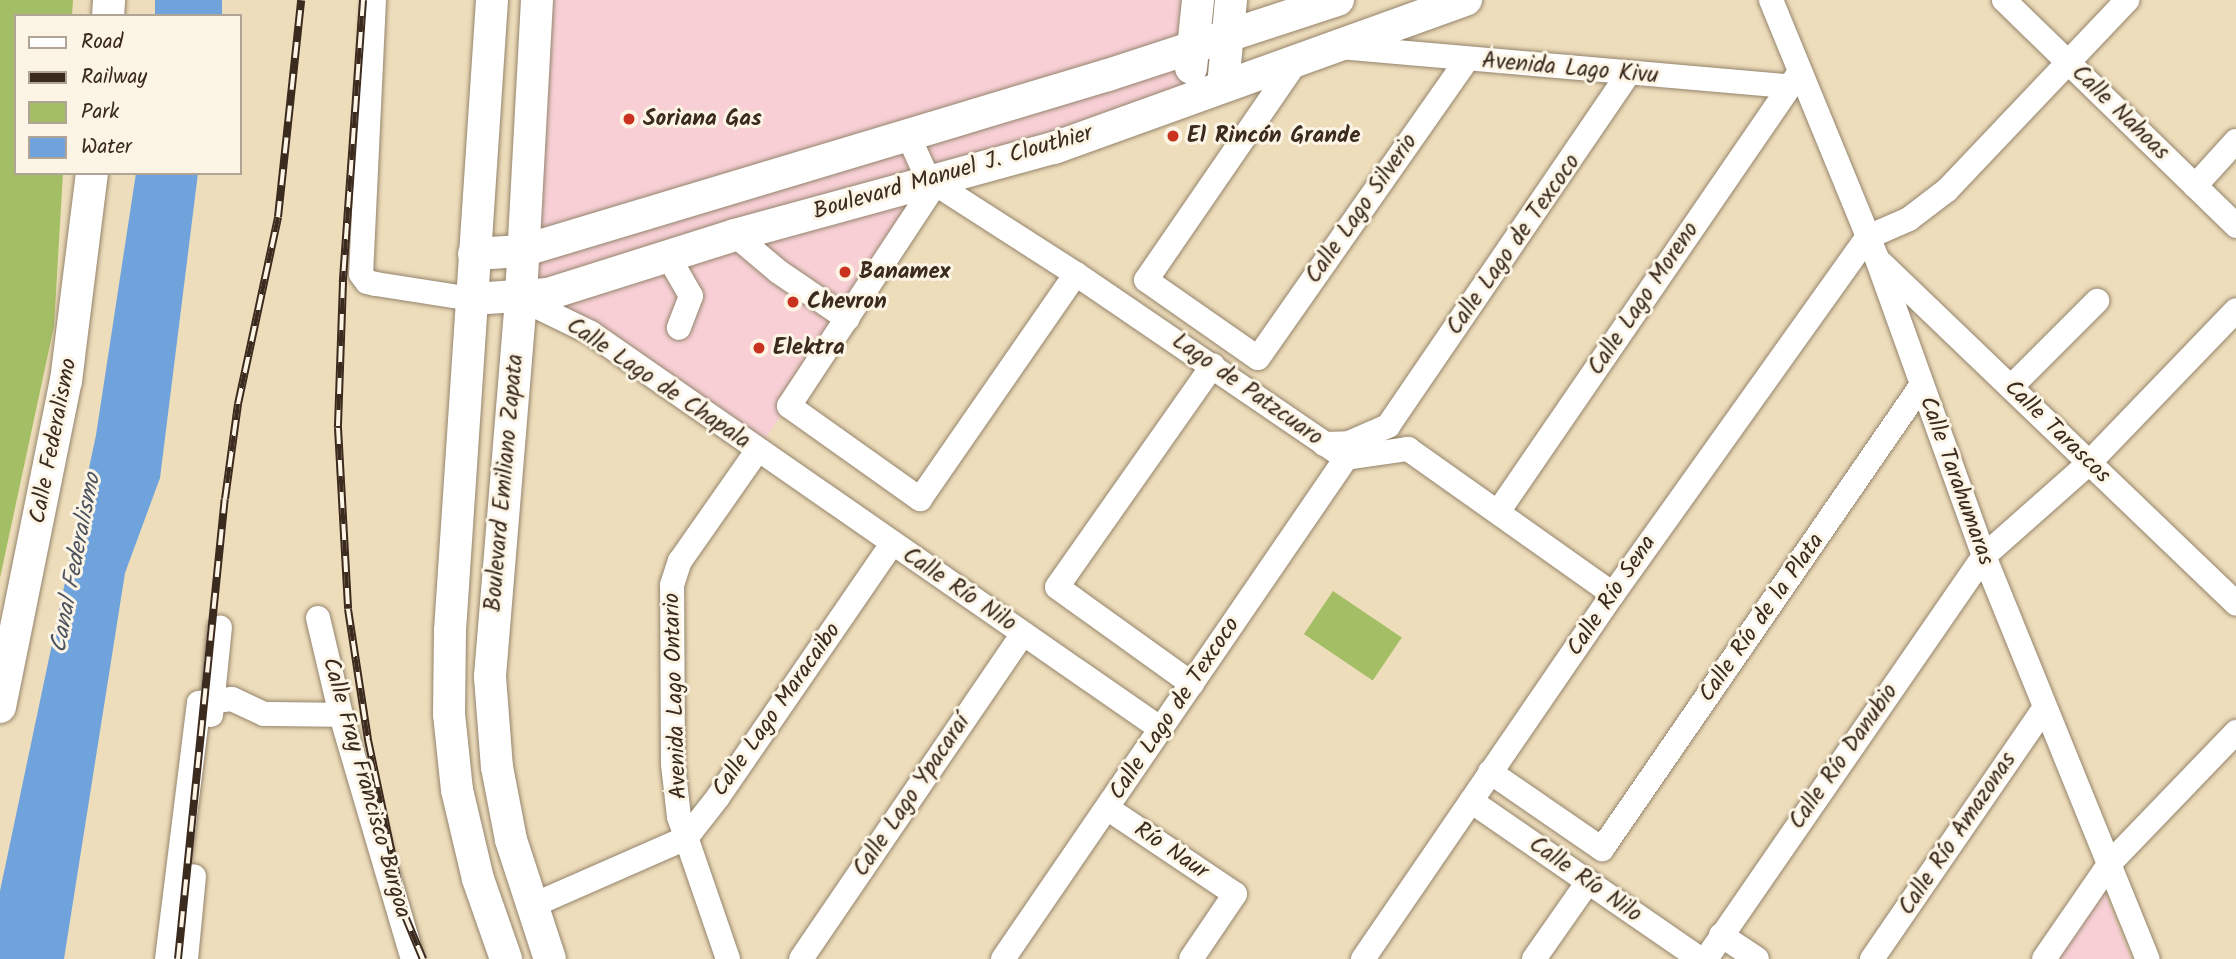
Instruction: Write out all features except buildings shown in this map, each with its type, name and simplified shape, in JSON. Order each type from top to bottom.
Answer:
[{"type":"main road","name":"Boulevard Emiliano Zapata","points":[[492,0],[474,254],[449,714],[460,802],[478,879],[506,959]]},
{"type":"main road","name":"Boulevard Emiliano Zapata","points":[[537,0],[521,299],[490,677],[497,767],[529,907],[550,959]]},
{"type":"main road","points":[[1190,96],[1198,0]]},
{"type":"main road","points":[[1223,86],[1231,0]]},
{"type":"main road","points":[[474,254],[522,251],[1192,49],[1338,0]]},
{"type":"main road","name":"Boulevard Manuel J. Clouthier","points":[[472,299],[521,299],[735,235],[1054,148],[1190,96],[1466,0]]},
{"type":"main road","name":"Calle Federalismo","points":[[0,707],[66,382],[92,175]]},
{"type":"street","points":[[374,0],[364,280],[472,299]]},
{"type":"street","name":"Calle Tarahumaras","points":[[1771,0],[1794,80],[1873,248],[1984,556],[2148,959]]},
{"type":"street","name":"Calle Nahoas","points":[[2004,0],[2236,226]]},
{"type":"street","points":[[1873,248],[1947,190],[2127,0]]},
{"type":"street","name":"Avenida Lago Kivu","points":[[1335,47],[1627,75],[1794,80]]},
{"type":"street","name":"Lago de Patzcuaro","points":[[1258,358],[1146,280],[1297,59]]},
{"type":"street","name":"Calle Lago Silverio","points":[[1258,358],[1467,60]]},
{"type":"street","name":"Calle Lago de Texcoco","points":[[1324,444],[1349,443],[1375,433],[1394,419],[1627,75]]},
{"type":"street","name":"Calle Lago Moreno","points":[[1498,512],[1794,80]]},
{"type":"street","points":[[908,133],[932,181],[848,319],[789,406],[920,499],[1076,274]]},
{"type":"street","points":[[2195,186],[2236,141]]},
{"type":"street","name":"Lago de Patzcuaro","points":[[932,181],[1213,365],[1346,458],[1408,449]]},
{"type":"street","points":[[735,235],[779,272],[848,319]]},
{"type":"street","name":"Calle Tarascos","points":[[1873,248],[2011,387],[2236,604]]},
{"type":"street","name":"Calle Río Sena","points":[[1363,959],[1613,594],[1873,248]]},
{"type":"street","points":[[668,256],[691,296],[679,328]]},
{"type":"street","name":"Calle Lago de Chapala","points":[[521,299],[591,333],[757,450]]},
{"type":"street","points":[[2011,387],[2097,301]]},
{"type":"street","name":"Calle Río Danubio","points":[[1706,959],[1984,556],[2089,463],[2236,310]]},
{"type":"street","points":[[1192,684],[1057,587],[1213,365]]},
{"type":"street","name":"Calle Río de la Plata","points":[[1602,849],[1921,386]]},
{"type":"street","points":[[1375,433],[1408,449],[1613,594]]},
{"type":"street","name":"Calle Río Nilo","points":[[757,450],[1161,729]]},
{"type":"street","name":"Avenida Lago Ontario","points":[[728,959],[686,838],[673,764],[674,572],[757,450]]},
{"type":"street","name":"Calle Lago de Texcoco","points":[[1003,959],[1346,458]]},
{"type":"street","name":"Calle Lago Maracaibo","points":[[686,838],[892,544]]},
{"type":"street","name":"Calle Fray Francisco Burgoa","points":[[318,618],[341,715],[413,959]]},
{"type":"street","points":[[186,959],[220,627]]},
{"type":"street","name":"Calle Lago Ypacaraí","points":[[802,959],[1023,634]]},
{"type":"street","points":[[167,959],[197,707],[202,701],[232,699],[264,714],[341,715]]},
{"type":"street","name":"Calle Río Amazonas","points":[[1872,959],[2044,709]]},
{"type":"street","points":[[2044,959],[2110,863],[2236,732]]},
{"type":"street","name":"Calle Río Nilo","points":[[1490,772],[1602,849]]},
{"type":"street","name":"Calle Río Nilo","points":[[1471,801],[1700,959]]},
{"type":"street","name":"Río Naur","points":[[1107,808],[1235,894],[1191,959]]},
{"type":"street","points":[[529,907],[686,838]]},
{"type":"street","points":[[1534,959],[1588,882]]},
{"type":"street","points":[[1721,935],[1757,959]]},
{"type":"shaded area","points":[[539,0],[1232,0],[1223,86],[942,176],[757,451],[521,299]]},
{"type":"shaded area","points":[[2102,885],[2131,959],[2053,959]]},
{"type":"green space","points":[[0,0],[73,0],[72,14],[14,14],[14,175],[63,175],[54,326],[0,578]]},
{"type":"green space","points":[[1333,591],[1402,637],[1373,681],[1304,634]]},
{"type":"water","points":[[155,0],[222,0],[222,14],[155,14]]},
{"type":"water","name":"Canal Federalismo","points":[[136,175],[198,175],[160,478],[125,573],[64,959],[0,959],[0,891],[96,435]]},
{"type":"railway","points":[[178,959],[225,499],[238,404],[278,217],[301,0]]},
{"type":"railway","points":[[363,0],[343,282],[338,428],[348,609],[368,740],[405,916],[423,959]]},
{"type":"place","name":"Soriana Gas","points":[[629,119]]},
{"type":"place","name":"El Rincón Grande","points":[[1173,136]]},
{"type":"place","name":"Banamex","points":[[845,272]]},
{"type":"place","name":"Chevron","points":[[793,302]]},
{"type":"place","name":"Elektra","points":[[759,348]]}]
